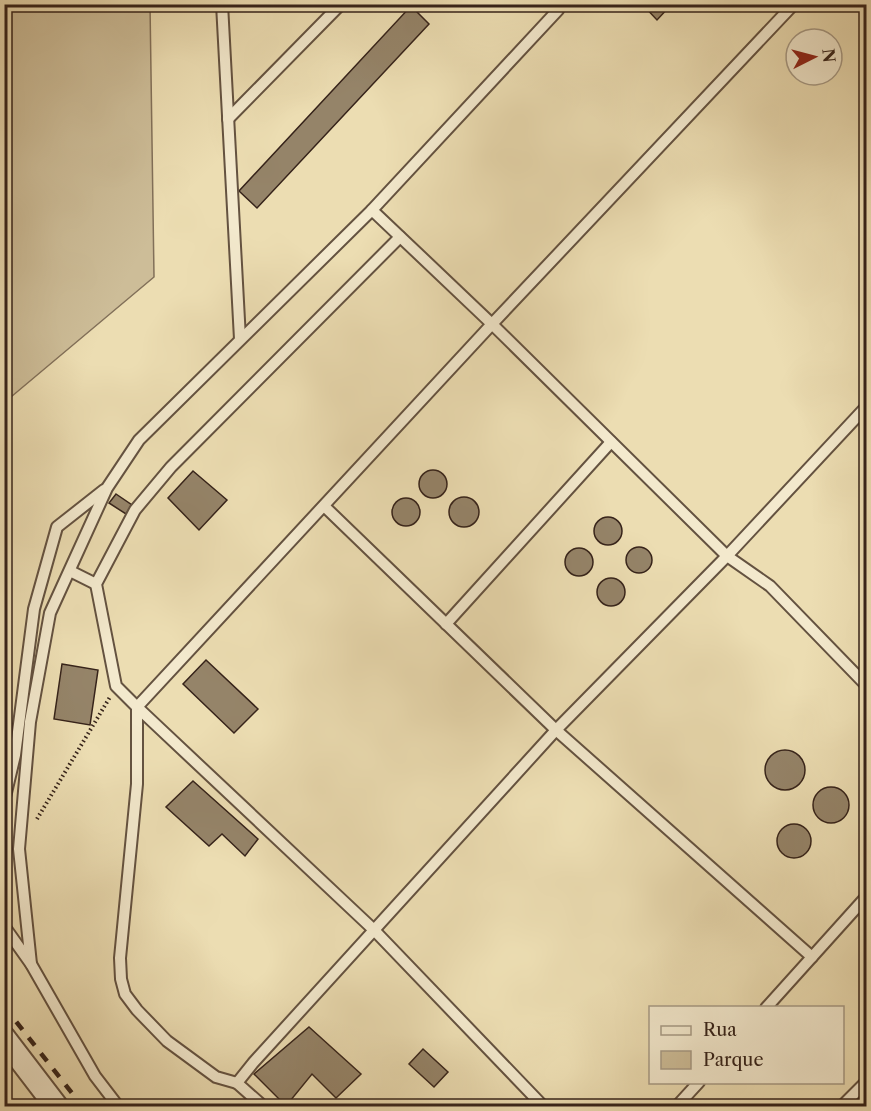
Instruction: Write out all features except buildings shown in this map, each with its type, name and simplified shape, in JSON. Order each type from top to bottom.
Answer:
[{"type":"street","points":[[4,1038],[56,1107]]},
{"type":"lane","points":[[222,4],[240,339]]},
{"type":"lane","points":[[228,119],[341,4]]},
{"type":"lane","points":[[31,964],[20,849],[30,722],[50,613],[107,488],[139,440],[372,210],[558,10],[561,4]]},
{"type":"lane","points":[[263,1107],[237,1083],[216,1077],[167,1041],[125,994],[121,979],[120,958],[137,784],[137,707],[492,324],[794,4]]},
{"type":"lane","points":[[372,210],[492,324],[727,556],[770,586],[867,685]]},
{"type":"lane","points":[[400,237],[171,467],[135,510],[96,584],[117,686],[374,930],[543,1107]]},
{"type":"lane","points":[[237,1083],[556,730],[727,556],[867,407]]},
{"type":"lane","points":[[446,624],[611,442]]},
{"type":"lane","points":[[4,801],[15,755],[34,609],[57,527],[107,488]]},
{"type":"lane","points":[[324,506],[556,730],[812,957]]},
{"type":"lane","points":[[70,571],[96,584]]},
{"type":"lane","points":[[768,1006],[867,897]]},
{"type":"lane","points":[[4,926],[31,964],[95,1076],[118,1107]]},
{"type":"lane","points":[[842,1107],[867,1082]]},
{"type":"lane","points":[[677,1107],[698,1084]]},
{"type":"path","points":[[36,821],[117,686]]},
{"type":"green space","points":[[5,4],[150,5],[154,277],[5,402]]},
{"type":"railway","points":[[4,1006],[82,1106]]}]
